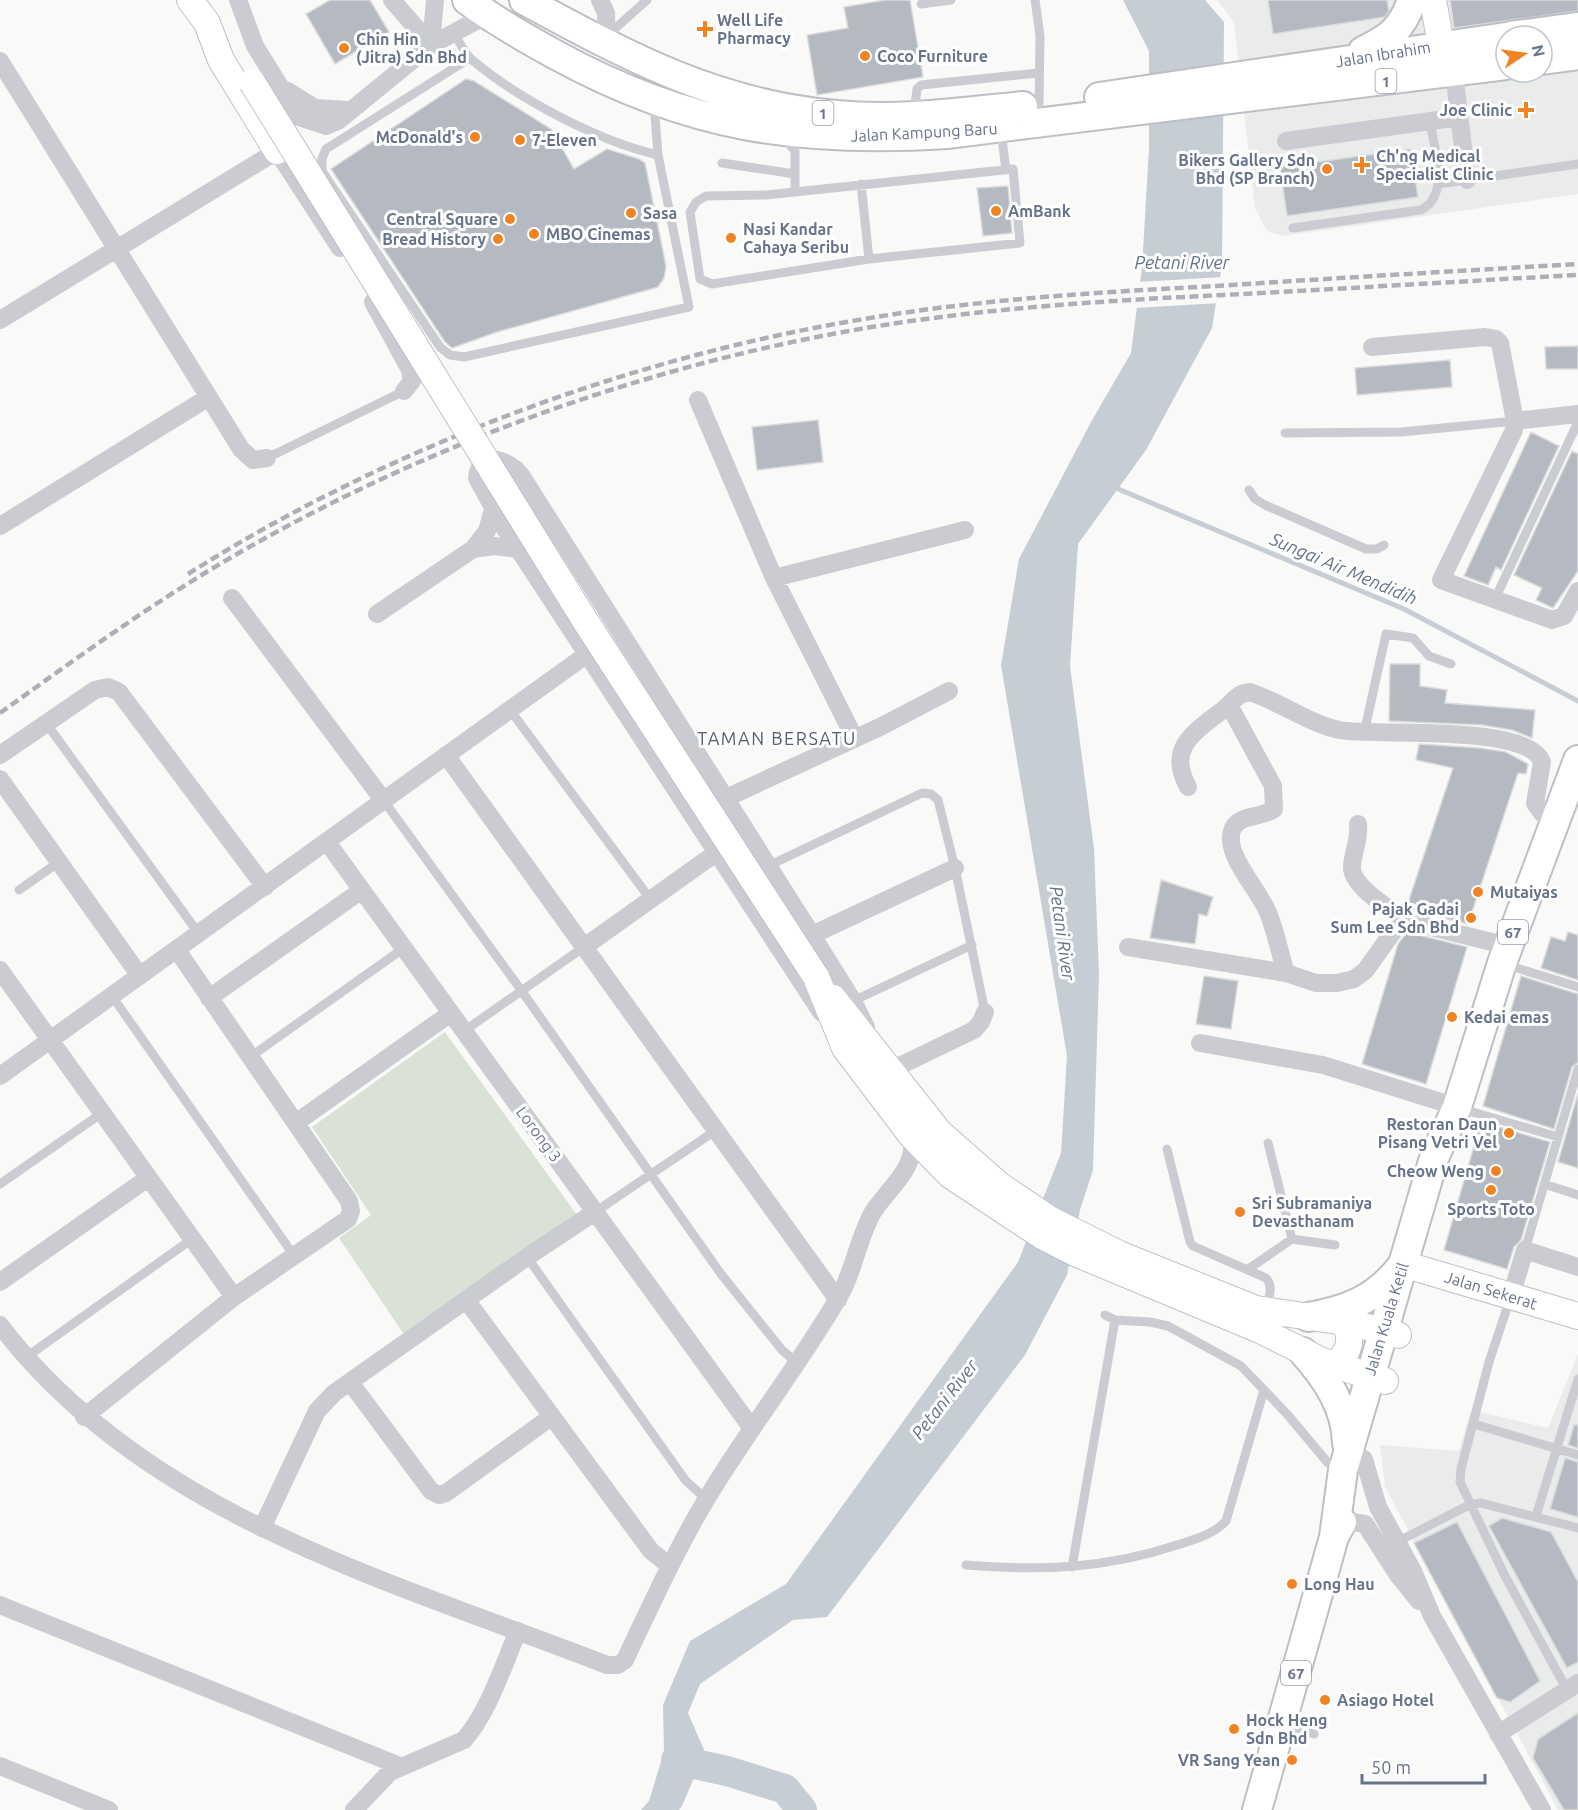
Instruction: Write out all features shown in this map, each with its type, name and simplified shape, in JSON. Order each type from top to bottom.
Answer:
[{"type":"main road","name":"Jalan Kampung Baru","points":[[524,0],[608,40],[678,78],[740,98],[837,115],[914,115],[1057,109],[1263,84]]},
{"type":"main road","points":[[1344,60],[1386,40],[1406,17],[1413,0]]},
{"type":"main road","name":"Jalan Kampung Baru","points":[[477,8],[579,68],[654,102],[729,123],[779,132],[879,138],[1001,128],[1057,109]]},
{"type":"main road","points":[[1554,30],[1578,27]]},
{"type":"main road","name":"Jalan Ibrahim","points":[[1263,84],[1344,60],[1494,38]]},
{"type":"main road","points":[[1441,45],[1444,53],[1458,59],[1494,56]]},
{"type":"main road","points":[[1554,54],[1575,55]]},
{"type":"main road","points":[[1554,58],[1575,55]]},
{"type":"main road","name":"Jalan Ibrahim","points":[[1263,84],[1454,73],[1494,68]]},
{"type":"main road","name":"Jalan Kuala Ketil","points":[[1257,1810],[1334,1537],[1351,1461],[1411,1267],[1447,1165],[1457,1107],[1505,955],[1555,820],[1576,773]]},
{"type":"main road","points":[[1308,1317],[1336,1312],[1363,1302],[1411,1267]]},
{"type":"main road","points":[[1303,1352],[1324,1376],[1339,1405],[1351,1461]]},
{"type":"street","points":[[238,0],[255,46],[284,88],[299,117],[326,126],[338,121],[431,45],[453,32],[477,8]]},
{"type":"street","points":[[392,0],[431,45]]},
{"type":"street","points":[[431,45],[435,0]]},
{"type":"street","points":[[600,0],[606,13],[608,40]]},
{"type":"street","points":[[1433,0],[1441,45]]},
{"type":"street","points":[[202,10],[252,82],[584,619],[816,977],[939,1132],[994,1193]]},
{"type":"street","points":[[202,10],[221,60],[397,341],[410,370],[412,381],[404,392]]},
{"type":"street","points":[[0,61],[247,457],[253,460],[267,458]]},
{"type":"street","points":[[1454,73],[1467,180]]},
{"type":"street","points":[[284,88],[315,108],[350,110]]},
{"type":"street","points":[[1286,141],[1460,117]]},
{"type":"street","points":[[0,320],[115,248],[277,152]]},
{"type":"street","points":[[1372,347],[1485,336],[1496,339],[1502,346],[1515,421],[1511,437],[1441,580],[1494,601],[1556,621],[1564,616],[1578,591]]},
{"type":"street","points":[[0,526],[209,398]]},
{"type":"street","points":[[698,400],[774,578],[855,739]]},
{"type":"street","points":[[1515,421],[1578,414]]},
{"type":"street","points":[[881,1061],[853,1001],[521,475],[510,463],[502,460],[487,462],[478,472],[480,486],[518,549],[716,853],[912,1146],[950,1175],[994,1193],[1083,1237],[1303,1352],[1333,1365],[1377,1378]]},
{"type":"street","points":[[376,614],[473,549],[487,531],[494,509]]},
{"type":"street","points":[[774,578],[965,530]]},
{"type":"street","points":[[473,549],[494,546],[518,549]]},
{"type":"street","points":[[232,598],[384,801]]},
{"type":"street","points":[[0,1076],[586,655]]},
{"type":"street","points":[[0,756],[96,690],[108,687],[119,693],[265,886]]},
{"type":"street","points":[[724,799],[855,739],[949,690]]},
{"type":"street","points":[[1188,787],[1181,774],[1179,759],[1182,748],[1192,734],[1229,705],[1238,695],[1250,692],[1329,727],[1364,733],[1463,735],[1501,740],[1532,749],[1542,762],[1535,803],[1542,813],[1555,820]]},
{"type":"street","points":[[1229,705],[1273,786],[1275,799],[1274,809],[1269,813],[1239,821],[1234,826],[1230,840],[1234,854],[1269,913],[1286,973]]},
{"type":"street","points":[[447,755],[838,1300]]},
{"type":"street","points":[[0,779],[140,976]]},
{"type":"street","points":[[1358,824],[1359,833],[1351,866],[1353,876],[1359,885],[1403,918],[1505,955]]},
{"type":"street","name":"Lorong 3","points":[[327,842],[751,1427]]},
{"type":"street","points":[[584,947],[716,853]]},
{"type":"street","points":[[812,935],[955,868]]},
{"type":"street","points":[[209,998],[362,890]]},
{"type":"street","points":[[1128,947],[1286,973],[1316,983],[1338,983],[1354,979],[1365,971],[1403,918]]},
{"type":"street","points":[[84,1417],[234,1297],[348,1219],[351,1210],[349,1201],[297,1122],[250,1058],[177,950]]},
{"type":"street","points":[[0,970],[234,1297]]},
{"type":"street","points":[[816,977],[845,1048]]},
{"type":"street","points":[[297,1122],[451,1012]]},
{"type":"street","points":[[881,1061],[974,1030],[981,1022],[985,1012]]},
{"type":"street","points":[[1200,1043],[1323,1065],[1457,1107]]},
{"type":"street","points":[[0,1325],[25,1358],[84,1417],[182,1484],[262,1528],[429,1598],[607,1665],[618,1665],[625,1660],[670,1566],[706,1499],[751,1427],[838,1300],[852,1271],[872,1214],[912,1146]]},
{"type":"street","points":[[0,1282],[148,1178]]},
{"type":"street","points":[[262,1528],[318,1411],[334,1393],[595,1212]]},
{"type":"street","points":[[1511,1296],[1525,1251],[1578,1267]]},
{"type":"street","name":"Jalan Sekerat","points":[[1411,1267],[1578,1316]]},
{"type":"street","points":[[1201,1297],[1264,1311],[1343,1321],[1390,1333]]},
{"type":"street","points":[[467,1301],[651,1551],[670,1566]]},
{"type":"street","points":[[1333,1365],[1341,1360],[1349,1346],[1350,1337],[1343,1321]]},
{"type":"street","points":[[350,1382],[431,1491],[439,1495],[446,1493],[551,1417]]},
{"type":"street","points":[[1351,1461],[1413,1571],[1432,1616],[1498,1734],[1536,1808]]},
{"type":"street","points":[[1334,1537],[1352,1522],[1365,1524],[1374,1533],[1398,1575],[1432,1616]]},
{"type":"street","points":[[0,1605],[400,1766]]},
{"type":"street","points":[[354,1810],[382,1778],[400,1766],[464,1740],[472,1731],[518,1631]]},
{"type":"street","points":[[1498,1734],[1572,1686]]},
{"type":"street","points":[[0,1766],[77,1804],[109,1810]]},
{"type":"lane","points":[[608,40],[647,0]]},
{"type":"lane","points":[[921,4],[951,0]]},
{"type":"lane","points":[[1035,0],[1040,36],[1038,73],[1057,109]]},
{"type":"lane","points":[[453,32],[470,58],[534,102],[596,135],[632,149],[658,155]]},
{"type":"lane","points":[[470,58],[326,149],[322,159],[322,171],[440,348],[450,355],[464,357],[689,308],[658,155],[654,102]]},
{"type":"lane","points":[[914,115],[917,89],[921,85],[1038,73]]},
{"type":"lane","points":[[1293,228],[1420,210],[1430,206],[1437,196],[1438,184],[1430,121]]},
{"type":"lane","points":[[326,126],[360,126]]},
{"type":"lane","points":[[1001,128],[1006,170]]},
{"type":"lane","points":[[779,132],[795,151],[795,191]]},
{"type":"lane","points":[[722,163],[795,174]]},
{"type":"lane","points":[[1438,184],[1578,165]]},
{"type":"lane","points":[[1013,169],[1020,243],[869,259],[712,284],[700,279],[690,229],[690,212],[696,202],[706,196],[795,191],[1006,170],[1013,169]]},
{"type":"lane","points":[[861,184],[869,259]]},
{"type":"lane","points":[[267,458],[404,392]]},
{"type":"lane","points":[[1285,433],[1401,432],[1515,421]]},
{"type":"lane","points":[[1494,601],[1578,422]]},
{"type":"lane","points":[[1249,490],[1265,505],[1366,549],[1377,549],[1384,545]]},
{"type":"lane","points":[[1364,733],[1386,634],[1413,638],[1429,656],[1451,664]]},
{"type":"lane","points":[[510,710],[651,900]]},
{"type":"lane","points":[[46,723],[199,934]]},
{"type":"lane","points":[[768,866],[922,793],[931,794],[938,800],[955,868],[985,1012]]},
{"type":"lane","points":[[384,801],[521,990],[721,1274],[782,1350],[797,1362]]},
{"type":"lane","points":[[19,890],[59,862]]},
{"type":"lane","points":[[853,1001],[972,945]]},
{"type":"lane","points":[[464,1031],[584,947]]},
{"type":"lane","points":[[250,1058],[404,948]]},
{"type":"lane","points":[[1505,955],[1578,987]]},
{"type":"lane","points":[[112,996],[295,1257]]},
{"type":"lane","points":[[1525,1251],[1578,1069]]},
{"type":"lane","points":[[1457,1107],[1558,1137]]},
{"type":"lane","points":[[0,1184],[102,1113]]},
{"type":"lane","points":[[595,1212],[715,1131]]},
{"type":"lane","points":[[1268,1143],[1292,1239]]},
{"type":"lane","points":[[1167,1149],[1192,1246],[1266,1278],[1270,1284],[1264,1311]]},
{"type":"lane","points":[[1544,1184],[1578,1195]]},
{"type":"lane","points":[[25,1358],[192,1239]]},
{"type":"lane","points":[[1247,1270],[1292,1239],[1335,1245]]},
{"type":"lane","points":[[527,1257],[686,1481],[706,1499]]},
{"type":"lane","points":[[1511,1296],[1490,1362],[1461,1469],[1460,1482],[1469,1505],[1572,1686]]},
{"type":"lane","points":[[1105,1315],[1115,1320],[1150,1322],[1168,1326],[1241,1366],[1328,1463],[1351,1461]]},
{"type":"lane","points":[[1072,1567],[1115,1320]]},
{"type":"lane","points":[[1536,1516],[1577,1380]]},
{"type":"lane","points":[[966,1565],[1052,1569],[1114,1562],[1156,1551],[1219,1529],[1226,1521],[1264,1390]]},
{"type":"lane","points":[[1474,1424],[1578,1455]]},
{"type":"lane","points":[[1397,1542],[1469,1505],[1493,1505],[1578,1528]]},
{"type":"lane","points":[[1281,1725],[1314,1734]]},
{"type":"shaded area","points":[[1217,0],[1578,0],[1578,194],[1283,236],[1267,231],[1255,208],[1234,22]]},
{"type":"shaded area","points":[[445,1032],[577,1215],[405,1336],[339,1238],[371,1215],[312,1127]]},
{"type":"shaded area","points":[[1578,1354],[1578,1810],[1558,1810],[1385,1487],[1380,1445],[1459,1451],[1471,1410],[1548,1428]]},
{"type":"water","name":"Petani River","points":[[1123,0],[1205,0],[1224,22],[1222,265],[1212,328],[1146,450],[1078,544],[1070,666],[1094,849],[1099,974],[1093,1170],[1080,1210],[1067,1275],[1025,1355],[827,1617],[793,1620],[700,1684],[688,1713],[705,1752],[682,1806],[679,1810],[641,1810],[649,1801],[664,1752],[663,1705],[690,1641],[786,1584],[1018,1262],[1061,1153],[1067,1056],[1001,665],[1019,559],[1091,422],[1131,353],[1142,268],[1149,148],[1149,51]]},
{"type":"pier","points":[[1224,277],[1220,303],[1134,308],[1137,282]]},
{"type":"building","name":"Chin Hin (Jitra) Sdn Bhd","points":[[330,0],[370,0],[389,32],[335,64],[306,14]]},
{"type":"building","name":"Coco Furniture","points":[[885,0],[910,0],[923,77],[817,95],[807,35],[848,28],[844,7]]},
{"type":"building","points":[[1268,0],[1387,0],[1389,11],[1385,17],[1273,34]]},
{"type":"building","points":[[1450,0],[1578,0],[1578,11],[1454,28]]},
{"type":"building","name":"Central Square","points":[[466,79],[474,81],[551,129],[574,169],[607,149],[645,163],[666,266],[664,278],[658,287],[497,332],[452,348],[445,342],[331,169]]},
{"type":"building","points":[[1411,149],[1418,197],[1287,216],[1280,167]]},
{"type":"building","name":"AmBank","points":[[1008,186],[1012,233],[983,236],[977,188]]},
{"type":"building","points":[[1578,346],[1578,369],[1546,369],[1545,347]]},
{"type":"building","points":[[1450,360],[1452,387],[1357,395],[1355,368]]},
{"type":"building","points":[[818,420],[823,462],[757,470],[752,427]]},
{"type":"building","points":[[1531,432],[1559,446],[1501,570],[1496,567],[1488,585],[1464,576]]},
{"type":"building","points":[[1572,451],[1578,454],[1578,571],[1553,608],[1536,600],[1542,588],[1514,575]]},
{"type":"building","points":[[1390,664],[1420,664],[1420,686],[1447,690],[1445,703],[1535,710],[1532,738],[1512,730],[1482,725],[1389,721]]},
{"type":"building","points":[[1419,744],[1506,752],[1528,764],[1526,774],[1518,773],[1468,924],[1415,911],[1407,906],[1453,768],[1416,760]]},
{"type":"building","points":[[1161,880],[1213,897],[1207,916],[1199,914],[1195,944],[1150,938]]},
{"type":"building","points":[[1407,932],[1467,947],[1426,1084],[1362,1064],[1398,944]]},
{"type":"building","points":[[1568,932],[1578,935],[1578,980],[1541,968],[1551,937],[1565,941]]},
{"type":"building","points":[[1204,976],[1238,981],[1231,1029],[1196,1024]]},
{"type":"building","points":[[1521,976],[1578,994],[1578,1062],[1572,1067],[1554,1129],[1483,1106]]},
{"type":"building","points":[[1578,1093],[1578,1168],[1558,1162]]},
{"type":"building","points":[[1481,1122],[1550,1142],[1521,1240],[1514,1247],[1507,1269],[1444,1250]]},
{"type":"building","points":[[1574,1425],[1578,1425],[1578,1448],[1568,1445]]},
{"type":"building","points":[[1565,1458],[1578,1462],[1578,1517],[1550,1509]]},
{"type":"building","points":[[1502,1518],[1551,1532],[1578,1582],[1578,1662],[1567,1668],[1489,1526]]},
{"type":"building","points":[[1457,1522],[1540,1681],[1510,1702],[1497,1698],[1414,1543]]},
{"type":"building","points":[[1578,1713],[1578,1810],[1564,1810],[1533,1758],[1538,1739]]},
{"type":"waterway","name":"Sungai Air Mendidih","points":[[1111,486],[1404,609],[1578,701]]},
{"type":"waterway","name":"Petani River","points":[[676,1760],[727,1771],[785,1789],[802,1810]]},
{"type":"railway","points":[[188,574],[266,528],[347,485],[430,447],[516,412],[604,382],[692,356],[781,335],[913,311],[1042,297],[1578,264]]},
{"type":"railway","points":[[0,713],[176,591],[310,514],[463,443],[622,386],[702,363],[866,328],[1054,305],[1578,275]]},
{"type":"place","name":"Well Life Pharmacy","points":[[705,29]]},
{"type":"place","name":"Chin Hin (Jitra) Sdn Bhd","points":[[344,48]]},
{"type":"place","name":"Coco Furniture","points":[[865,56]]},
{"type":"place","name":"Joe Clinic","points":[[1526,110]]},
{"type":"place","name":"McDonald's","points":[[475,137]]},
{"type":"place","name":"7-Eleven","points":[[520,140]]},
{"type":"place","name":"Ch'ng Medical Specialist Clinic","points":[[1362,165]]},
{"type":"place","name":"Bikers Gallery Sdn Bhd (SP Branch)","points":[[1327,169]]},
{"type":"place","name":"AmBank","points":[[996,211]]},
{"type":"place","name":"Sasa","points":[[631,213]]},
{"type":"place","name":"Central Square","points":[[510,219]]},
{"type":"place","name":"MBO Cinemas","points":[[534,234]]},
{"type":"place","name":"Nasi Kandar Cahaya Seribu","points":[[731,238]]},
{"type":"place","name":"Bread History","points":[[498,239]]},
{"type":"place","name":"Mutaiyas","points":[[1478,892]]},
{"type":"place","name":"Pajak Gadai Sum Lee Sdn Bhd","points":[[1471,918]]},
{"type":"place","name":"Kedai emas","points":[[1452,1017]]},
{"type":"place","name":"Restoran Daun Pisang Vetri Vel","points":[[1509,1133]]},
{"type":"place","name":"Cheow Weng","points":[[1496,1171]]},
{"type":"place","name":"Sports Toto","points":[[1491,1190]]},
{"type":"place","name":"Sri Subramaniya Devasthanam","points":[[1240,1212]]},
{"type":"place","name":"Long Hau","points":[[1292,1584]]},
{"type":"place","name":"Asiago Hotel","points":[[1325,1700]]},
{"type":"place","name":"Hock Heng Sdn Bhd","points":[[1234,1729]]},
{"type":"place","name":"VR Sang Yean","points":[[1292,1760]]},
{"type":"district","name":"TAMAN BERSATU","points":[[777,738]]}]
